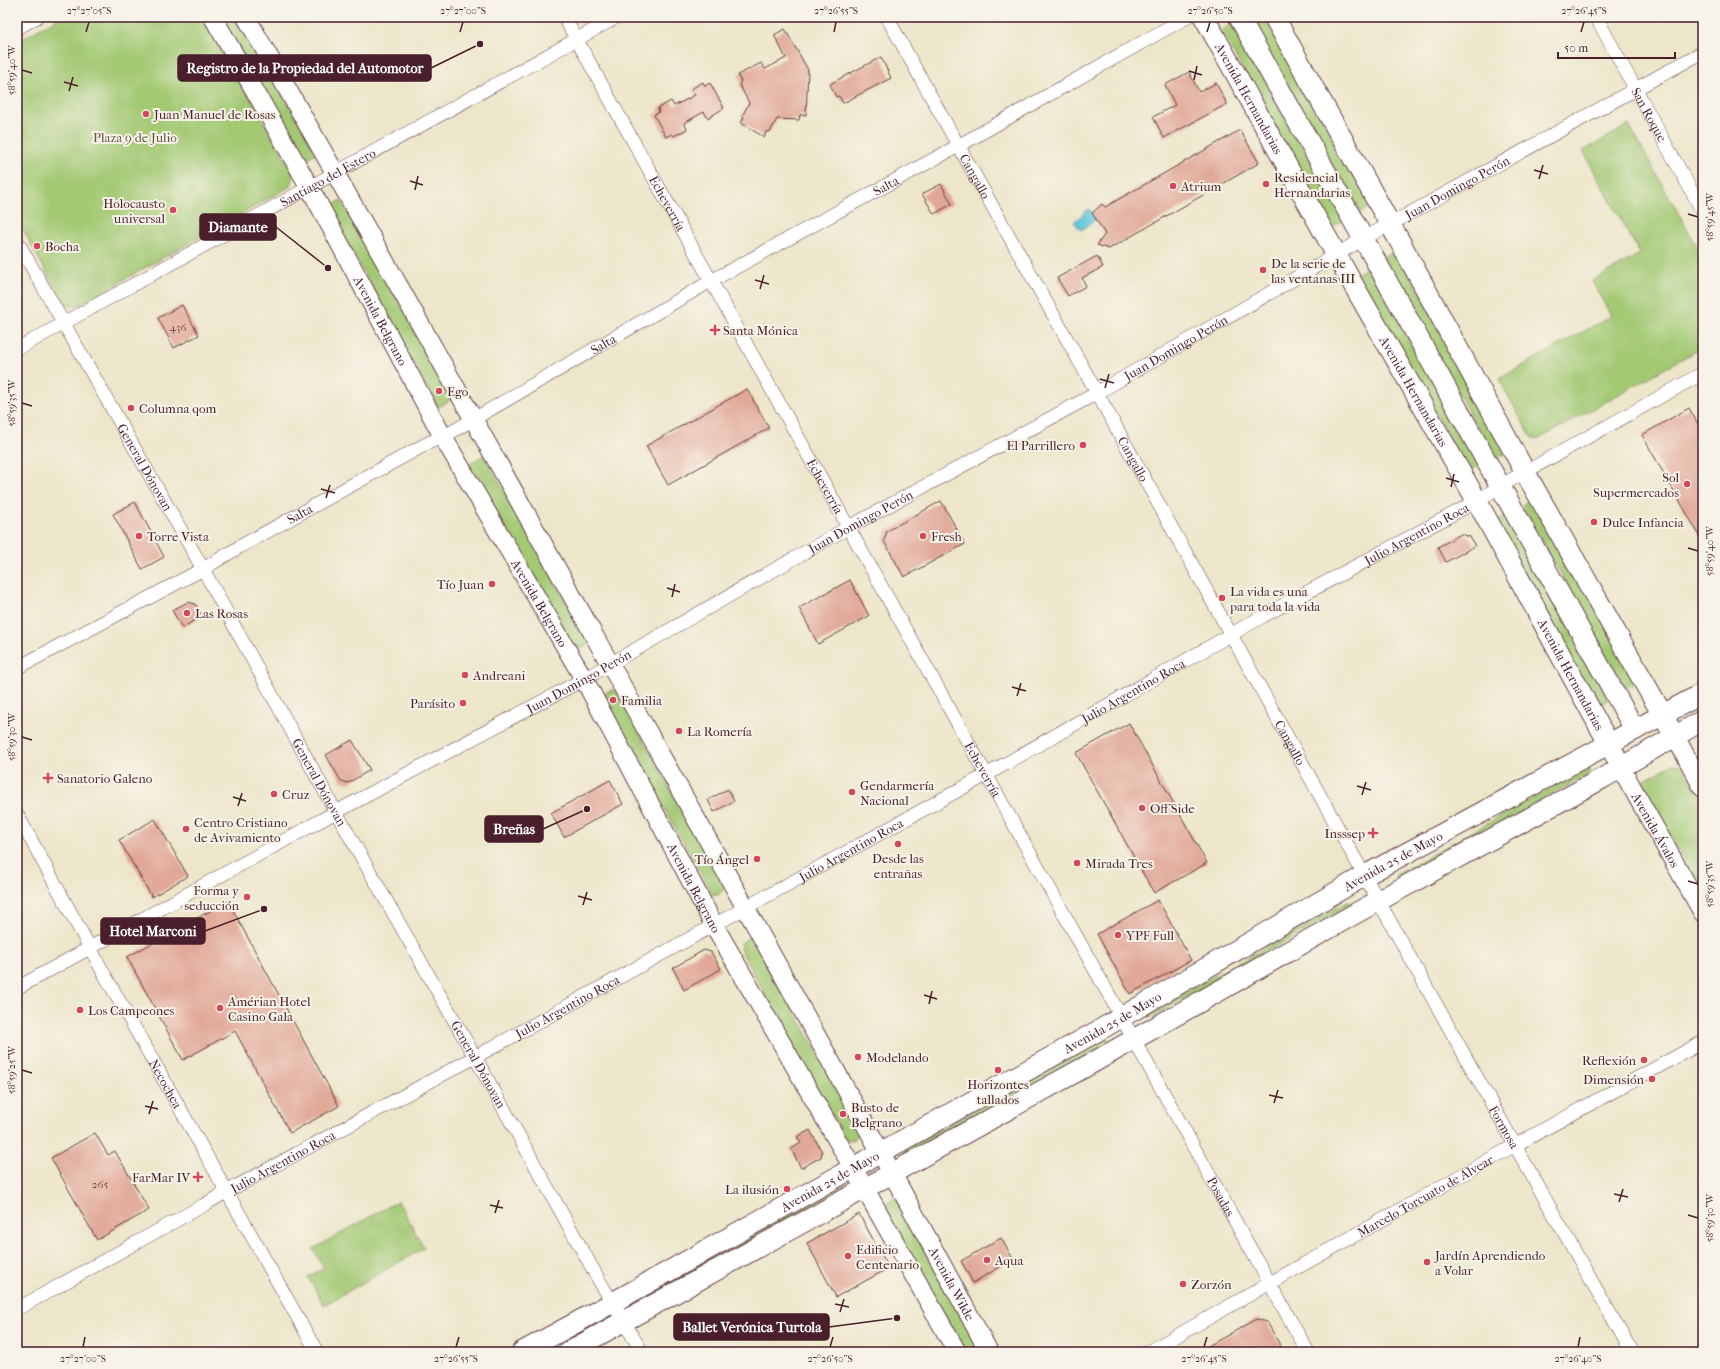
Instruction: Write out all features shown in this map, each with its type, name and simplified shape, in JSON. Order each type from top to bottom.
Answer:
[{"type":"main road","name":"Avenida Belgrano","points":[[213,17],[310,188],[443,436],[584,679],[714,925],[865,1189]]},
{"type":"main road","points":[[246,17],[336,172],[893,1173]]},
{"type":"main road","name":"Avenida Hernandarias","points":[[1204,17],[1336,255],[1477,501],[1610,744],[1621,768]]},
{"type":"main road","points":[[1238,17],[1363,239],[1635,730]]},
{"type":"main road","points":[[1274,17],[1390,224],[1525,472],[1703,788]]},
{"type":"main road","name":"Avenida 25 de Mayo","points":[[522,1352],[1121,1018],[1364,876],[1663,716],[1703,693]]},
{"type":"main road","name":"Avenida 25 de Mayo","points":[[568,1352],[625,1322],[1133,1040],[1378,901],[1621,768],[1703,720]]},
{"type":"main road","name":"Avenida Ávalos","points":[[1621,768],[1703,913]]},
{"type":"main road","name":"Avenida Wilde","points":[[893,1173],[989,1352]]},
{"type":"main road","points":[[865,1189],[957,1352]]},
{"type":"street","points":[[17,28],[37,17]]},
{"type":"street","name":"Echeverría","points":[[564,17],[1133,1040]]},
{"type":"street","name":"Santiago del Estero","points":[[17,349],[62,322],[310,188],[336,172],[617,17]]},
{"type":"street","name":"Cangallo","points":[[887,17],[1378,901]]},
{"type":"street","name":"Salta","points":[[17,668],[203,569],[474,419],[711,281],[958,146],[1187,17]]},
{"type":"street","name":"San Roque","points":[[1596,17],[1703,212]]},
{"type":"street","name":"Juan Domingo Perón","points":[[17,988],[336,812],[584,679],[849,527],[1097,393],[1363,239],[1703,52]]},
{"type":"street","name":"General Dónovan","points":[[17,241],[203,569],[336,812],[612,1303],[642,1352]]},
{"type":"street","name":"Julio Argentino Roca","points":[[17,1309],[204,1206],[226,1192],[475,1057],[986,775],[1230,635],[1477,501],[1500,486],[1703,373]]},
{"type":"street","name":"Necochea","points":[[17,814],[90,949],[317,1352]]},
{"type":"street","name":"Formosa","points":[[1378,901],[1514,1146],[1632,1352]]},
{"type":"street","name":"Posadas","points":[[1133,1040],[1308,1352]]},
{"type":"street","name":"Marcelo Torcuato de Alvear","points":[[1148,1352],[1514,1146],[1703,1042]]},
{"type":"green space","name":"Plaza 9 de Julio","points":[[60,17],[203,17],[293,172],[291,186],[77,306],[65,306],[17,219],[17,42]]},
{"type":"green space","points":[[218,17],[239,17],[316,153],[302,161]]},
{"type":"green space","points":[[1250,17],[1264,17],[1371,206],[1359,213]]},
{"type":"green space","points":[[1233,23],[1344,220],[1332,227],[1221,31]]},
{"type":"green space","points":[[1629,125],[1703,257],[1703,347],[1537,440],[1531,437],[1499,379],[1611,316],[1592,281],[1640,254],[1583,151]]},
{"type":"green space","points":[[341,200],[454,398],[438,407],[331,213],[332,206]]},
{"type":"green space","points":[[1397,250],[1507,453],[1494,458],[1383,257]]},
{"type":"green space","points":[[1368,267],[1481,465],[1468,471],[1356,274]]},
{"type":"green space","points":[[484,455],[587,638],[588,644],[576,650],[468,465]]},
{"type":"green space","points":[[1533,497],[1638,682],[1625,688],[1522,505]]},
{"type":"green space","points":[[1509,515],[1608,700],[1597,706],[1495,521]]},
{"type":"green space","points":[[616,690],[724,886],[723,890],[718,895],[712,894],[603,698],[605,693]]},
{"type":"green space","points":[[1673,764],[1683,767],[1703,802],[1703,895],[1644,789],[1645,780]]},
{"type":"green space","points":[[1588,767],[1591,773],[1398,879],[1396,875]]},
{"type":"green space","points":[[1347,902],[1351,903],[1349,906],[1151,1017],[1149,1016],[1148,1013]]},
{"type":"green space","points":[[750,937],[754,938],[861,1131],[853,1140],[845,1139],[740,949],[742,942]]},
{"type":"green space","points":[[1107,1037],[1109,1044],[906,1155],[903,1150]]},
{"type":"green space","points":[[840,1182],[844,1189],[642,1304],[639,1299]]},
{"type":"green space","points":[[894,1198],[899,1202],[983,1352],[965,1352],[886,1211],[885,1204]]},
{"type":"green space","points":[[398,1201],[424,1248],[324,1305],[308,1277],[324,1268],[313,1249]]},
{"type":"water","points":[[1089,209],[1097,218],[1081,230],[1074,222]]},
{"type":"building","points":[[785,29],[808,70],[806,115],[800,115],[799,120],[777,119],[770,132],[767,131],[764,137],[741,123],[744,117],[742,116],[749,103],[739,84],[741,82],[738,75],[761,63],[765,69],[786,58],[774,35]]},
{"type":"building","points":[[881,57],[891,78],[843,103],[839,96],[836,97],[830,84]]},
{"type":"building","points":[[1189,72],[1199,92],[1216,83],[1227,104],[1164,138],[1153,117],[1175,105],[1165,85]]},
{"type":"building","points":[[703,82],[705,86],[710,83],[724,108],[708,118],[704,112],[684,123],[687,129],[674,136],[672,134],[666,137],[654,115],[659,112],[658,108],[671,101],[674,106],[695,95],[691,89]]},
{"type":"building","points":[[1240,130],[1259,163],[1109,249],[1097,245],[1105,234],[1092,213],[1102,204],[1105,207]]},
{"type":"building","points":[[941,184],[952,204],[934,214],[922,194]]},
{"type":"building","points":[[1097,256],[1103,267],[1082,278],[1086,286],[1068,296],[1057,278]]},
{"type":"building","points":[[182,305],[199,335],[174,348],[158,318]]},
{"type":"building","points":[[747,389],[769,428],[668,485],[646,446]]},
{"type":"building","name":"Sol Supermercados","points":[[1689,408],[1703,433],[1703,542],[1642,435]]},
{"type":"building","name":"Fresh","points":[[941,501],[965,544],[904,577],[884,541],[887,531]]},
{"type":"building","name":"Torre Vista","points":[[135,502],[164,557],[142,569],[113,514]]},
{"type":"building","points":[[1461,534],[1470,537],[1475,546],[1446,562],[1438,547]]},
{"type":"building","points":[[850,580],[869,616],[818,644],[799,608]]},
{"type":"building","name":"Las Rosas","points":[[188,602],[195,604],[202,616],[182,628],[172,610]]},
{"type":"building","name":"Off Side","points":[[1129,723],[1207,863],[1154,893],[1076,753]]},
{"type":"building","points":[[352,740],[370,770],[348,783],[341,781],[326,755]]},
{"type":"building","points":[[610,780],[623,804],[564,837],[551,813]]},
{"type":"building","points":[[728,789],[734,801],[714,812],[708,800]]},
{"type":"building","points":[[155,819],[188,876],[152,897],[119,840]]},
{"type":"building","points":[[1158,900],[1191,960],[1130,994],[1097,934]]},
{"type":"building","name":"Amérian Hotel Casino Gala","points":[[228,901],[339,1106],[290,1133],[235,1031],[183,1060],[127,957]]},
{"type":"building","points":[[704,950],[711,952],[721,969],[684,990],[673,968]]},
{"type":"building","points":[[810,1130],[822,1152],[821,1157],[801,1168],[791,1149],[801,1143],[797,1137]]},
{"type":"building","points":[[95,1133],[108,1155],[115,1151],[149,1210],[97,1240],[51,1158]]},
{"type":"building","name":"Edificio Centenario","points":[[859,1214],[889,1268],[836,1297],[807,1243]]},
{"type":"building","name":"Aqua","points":[[1001,1238],[1013,1259],[973,1283],[961,1261]]},
{"type":"building","points":[[1257,1319],[1267,1322],[1284,1352],[1197,1352]]},
{"type":"place","name":"Registro de la Propiedad del Automotor","points":[[480,44]]},
{"type":"place","name":"Juan Manuel de Rosas","points":[[146,114]]},
{"type":"place","name":"Residencial Hernandarias","points":[[1266,184]]},
{"type":"place","name":"Atrium","points":[[1173,186]]},
{"type":"place","name":"Holocausto universal","points":[[173,210]]},
{"type":"place","name":"Bocha","points":[[37,246]]},
{"type":"place","name":"Diamante","points":[[328,268]]},
{"type":"place","name":"De la serie de las ventanas III","points":[[1263,270]]},
{"type":"place","name":"Santa Mónica","points":[[715,330]]},
{"type":"place","name":"Ego","points":[[439,391]]},
{"type":"place","name":"Columna qom","points":[[131,408]]},
{"type":"place","name":"El Parrillero","points":[[1083,445]]},
{"type":"place","name":"Sol Supermercados","points":[[1687,484]]},
{"type":"place","name":"Dulce Infancia","points":[[1594,522]]},
{"type":"place","name":"Torre Vista","points":[[139,536]]},
{"type":"place","name":"Fresh","points":[[923,536]]},
{"type":"place","name":"Tío Juan","points":[[492,584]]},
{"type":"place","name":"La vida es una para toda la vida","points":[[1222,598]]},
{"type":"place","name":"Las Rosas","points":[[187,613]]},
{"type":"place","name":"Andreani","points":[[465,675]]},
{"type":"place","name":"Familia","points":[[613,700]]},
{"type":"place","name":"Parásito","points":[[463,703]]},
{"type":"place","name":"La Romería","points":[[679,731]]},
{"type":"place","name":"Sanatorio Galeno","points":[[48,778]]},
{"type":"place","name":"Gendarmería Nacional","points":[[852,792]]},
{"type":"place","name":"Cruz","points":[[274,794]]},
{"type":"place","name":"Off Side","points":[[1142,808]]},
{"type":"place","name":"Breñas","points":[[587,809]]},
{"type":"place","name":"Centro Cristiano de Avivamiento","points":[[186,829]]},
{"type":"place","name":"Insssep","points":[[1373,833]]},
{"type":"place","name":"Desde las entrañas","points":[[898,844]]},
{"type":"place","name":"Tío Ángel","points":[[757,859]]},
{"type":"place","name":"Mirada Tres","points":[[1077,863]]},
{"type":"place","name":"Forma y seducción","points":[[247,897]]},
{"type":"place","name":"Hotel Marconi","points":[[264,909]]},
{"type":"place","name":"YPF Full","points":[[1118,935]]},
{"type":"place","name":"Amérian Hotel Casino Gala","points":[[220,1008]]},
{"type":"place","name":"Los Campeones","points":[[80,1010]]},
{"type":"place","name":"Modelando","points":[[858,1057]]},
{"type":"place","name":"Reflexión","points":[[1644,1060]]},
{"type":"place","name":"Horizontes tallados","points":[[998,1070]]},
{"type":"place","name":"Dimensión","points":[[1652,1079]]},
{"type":"place","name":"Busto de Belgrano","points":[[843,1114]]},
{"type":"place","name":"FarMar IV","points":[[198,1177]]},
{"type":"place","name":"La ilusión","points":[[787,1189]]},
{"type":"place","name":"Edificio Centenario","points":[[848,1256]]},
{"type":"place","name":"Aqua","points":[[987,1260]]},
{"type":"place","name":"Jardín Aprendiendo a Volar","points":[[1427,1262]]},
{"type":"place","name":"Zorzón","points":[[1183,1284]]},
{"type":"place","name":"Ballet Verónica Turtola","points":[[897,1318]]}]
